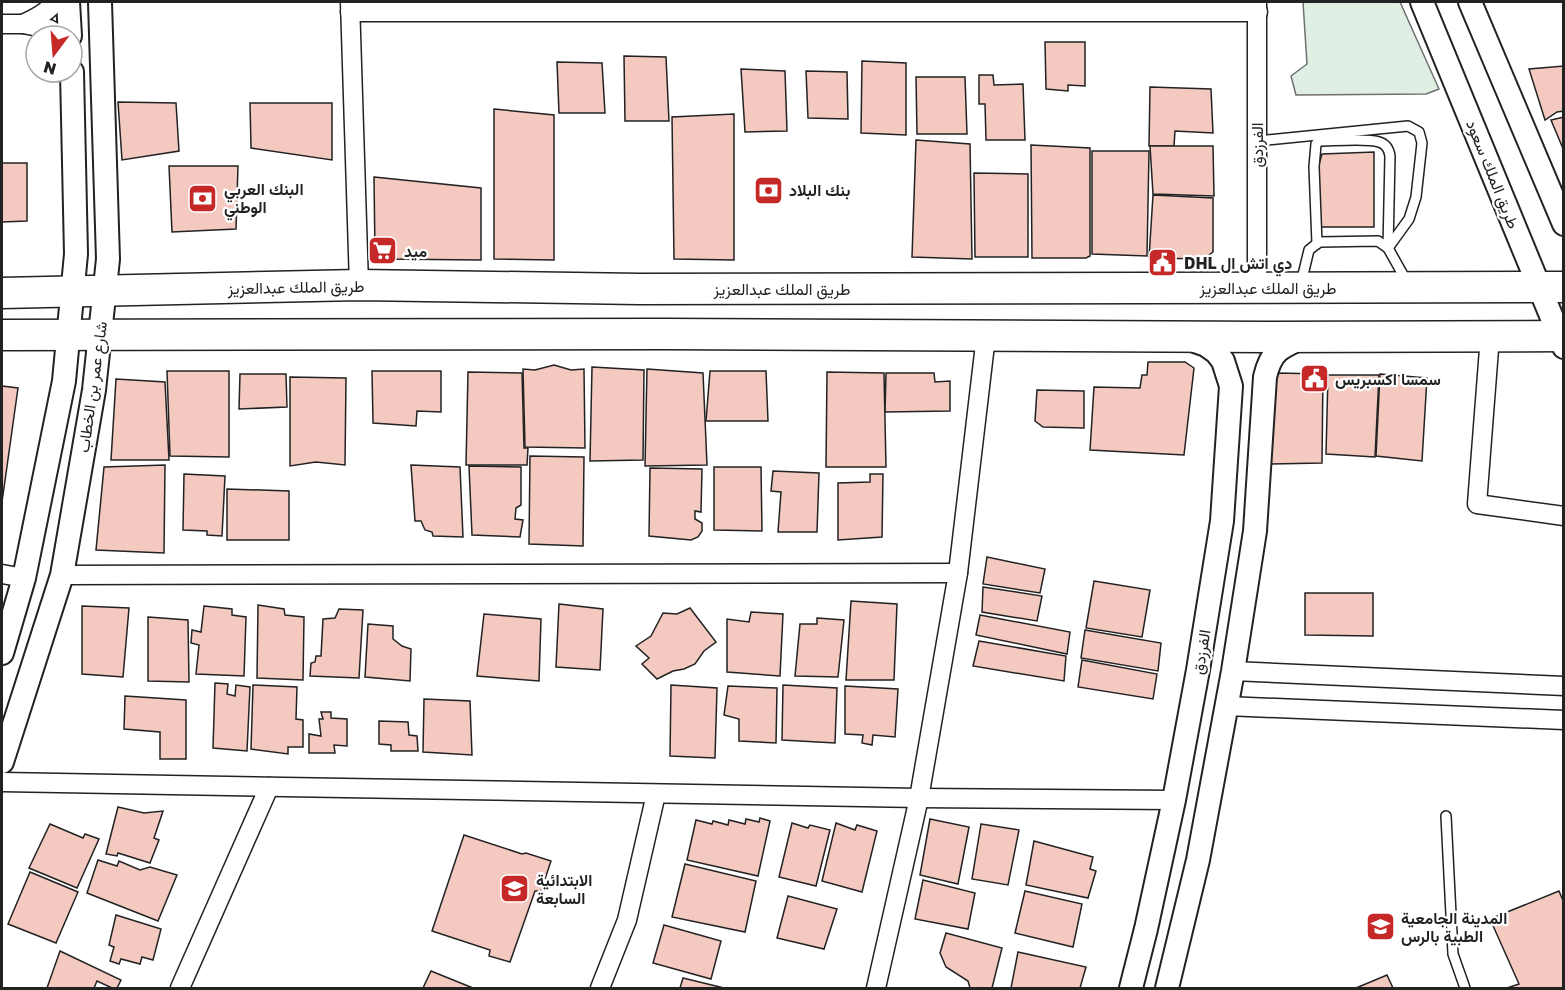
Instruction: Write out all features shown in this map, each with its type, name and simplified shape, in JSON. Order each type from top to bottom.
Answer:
[{"type":"highway","name":"طريق الملك عبدالعزيز","points":[[2,292],[359,285],[640,290],[1552,287]]},
{"type":"highway","points":[[2,335],[1490,336],[1562,339]]},
{"type":"street","points":[[2,24],[23,24],[37,18],[55,2]]},
{"type":"street","points":[[68,2],[69,24]]},
{"type":"street","name":"شارع عمر بن الخطاب","points":[[2,762],[62,575],[94,390],[108,259],[100,2]]},
{"type":"street","name":"طريق الملك سعود","points":[[1422,2],[1552,287],[1562,339]]},
{"type":"street","points":[[1470,2],[1563,224]]},
{"type":"street","points":[[359,285],[350,7],[1257,7]]},
{"type":"street","name":"الفرزدق","points":[[1257,7],[1257,288]]},
{"type":"street","name":"شارع عمر بن الخطاب","points":[[2,654],[24,578],[64,381],[76,254],[72,84]]},
{"type":"street","points":[[876,988],[919,798],[958,573],[986,336]]},
{"type":"street","points":[[1490,336],[1477,504],[1563,516]]},
{"type":"street","name":"الفرزدق","points":[[1131,988],[1174,800],[1222,521],[1231,386],[1223,361],[1216,352],[1206,345],[1182,337]]},
{"type":"street","name":"الفرزدق","points":[[1167,988],[1198,860],[1233,671],[1255,531],[1265,377],[1268,364],[1274,355],[1289,343],[1304,337]]},
{"type":"street","points":[[62,575],[958,573]]},
{"type":"street","points":[[2,574],[24,578]]},
{"type":"street","points":[[1233,671],[1563,686]]},
{"type":"street","points":[[1226,706],[1563,720]]},
{"type":"street","points":[[2,782],[656,794],[1174,800]]},
{"type":"street","points":[[180,988],[269,787]]},
{"type":"street","points":[[600,988],[627,920],[656,794]]},
{"type":"lane","points":[[1257,141],[1408,126],[1419,132],[1422,143],[1416,197],[1409,219],[1388,248]]},
{"type":"lane","points":[[1317,244],[1314,166],[1316,144],[1319,141],[1376,141],[1386,145],[1390,156],[1388,248]]},
{"type":"lane","points":[[1300,288],[1309,250],[1318,242],[1378,241],[1388,248],[1409,287]]},
{"type":"lane","points":[[1446,816],[1453,954],[1466,988]]},
{"type":"green space","points":[[1303,2],[1400,2],[1439,89],[1426,94],[1296,95],[1291,76],[1307,64]]},
{"type":"building","points":[[1045,42],[1085,42],[1085,86],[1068,85],[1068,91],[1046,89]]},
{"type":"building","points":[[624,56],[666,57],[669,121],[625,121]]},
{"type":"building","points":[[862,61],[906,63],[906,135],[861,133]]},
{"type":"building","points":[[557,62],[602,63],[605,113],[559,113]]},
{"type":"building","points":[[1564,66],[1564,111],[1557,112],[1545,120],[1529,69]]},
{"type":"building","points":[[741,69],[785,71],[787,131],[745,132]]},
{"type":"building","points":[[806,71],[847,72],[848,119],[808,118]]},
{"type":"building","points":[[979,75],[993,75],[994,85],[1023,84],[1025,140],[986,140],[985,104],[979,104]]},
{"type":"building","points":[[916,77],[965,77],[967,134],[917,134]]},
{"type":"building","points":[[1150,87],[1211,89],[1213,133],[1175,131],[1174,146],[1149,146]]},
{"type":"building","points":[[118,102],[176,103],[179,151],[122,160]]},
{"type":"building","points":[[250,103],[332,103],[332,160],[251,148]]},
{"type":"building","points":[[494,109],[554,115],[554,260],[494,259]]},
{"type":"building","points":[[734,114],[734,260],[674,259],[672,117]]},
{"type":"building","points":[[1564,117],[1564,151],[1551,120]]},
{"type":"building","points":[[916,140],[970,144],[972,259],[912,257]]},
{"type":"building","points":[[1031,145],[1090,148],[1090,256],[1086,258],[1032,258]]},
{"type":"building","points":[[1150,146],[1213,146],[1214,196],[1153,194]]},
{"type":"building","points":[[1092,151],[1149,151],[1147,256],[1092,254]]},
{"type":"building","points":[[1374,152],[1374,227],[1317,227],[1315,178],[1322,154]]},
{"type":"building","points":[[2,163],[27,163],[27,221],[2,222]]},
{"type":"building","name":"البنك العربي الوطني","points":[[169,166],[238,166],[236,229],[172,232]]},
{"type":"building","points":[[974,173],[1028,174],[1028,257],[975,257]]},
{"type":"building","points":[[374,177],[481,188],[481,260],[383,259],[375,255]]},
{"type":"building","points":[[1153,195],[1213,198],[1213,252],[1204,259],[1149,258]]},
{"type":"building","points":[[1148,362],[1185,362],[1194,368],[1184,455],[1090,450],[1094,387],[1140,388],[1142,375],[1147,375]]},
{"type":"building","points":[[554,365],[571,370],[584,369],[585,448],[525,447],[523,369],[535,370]]},
{"type":"building","points":[[592,367],[644,370],[643,460],[590,461]]},
{"type":"building","points":[[647,369],[703,373],[707,465],[645,466]]},
{"type":"building","points":[[167,371],[229,371],[229,457],[170,456]]},
{"type":"building","points":[[372,371],[441,371],[441,412],[417,411],[416,426],[373,423]]},
{"type":"building","points":[[710,371],[766,371],[768,421],[706,421]]},
{"type":"building","points":[[468,372],[522,373],[524,448],[528,448],[527,465],[466,465]]},
{"type":"building","points":[[827,372],[884,373],[886,467],[826,467]]},
{"type":"building","points":[[886,373],[934,373],[935,382],[950,381],[950,411],[885,412]]},
{"type":"building","points":[[1277,373],[1323,374],[1322,463],[1269,464]]},
{"type":"building","points":[[240,374],[286,374],[287,407],[239,409]]},
{"type":"building","points":[[1380,374],[1427,378],[1422,461],[1376,456]]},
{"type":"building","points":[[1328,375],[1379,375],[1375,457],[1326,454]]},
{"type":"building","points":[[290,377],[346,378],[345,465],[316,462],[290,466]]},
{"type":"building","points":[[116,379],[165,382],[169,460],[111,460]]},
{"type":"building","points":[[2,386],[18,388],[2,502]]},
{"type":"building","points":[[1037,390],[1084,391],[1084,428],[1043,427],[1035,421]]},
{"type":"building","points":[[530,456],[584,457],[583,546],[529,544]]},
{"type":"building","points":[[165,465],[164,553],[96,550],[104,467]]},
{"type":"building","points":[[411,465],[460,467],[463,537],[433,536],[432,532],[425,530],[421,521],[415,521]]},
{"type":"building","points":[[469,466],[521,467],[521,505],[516,508],[515,519],[523,520],[520,537],[472,535]]},
{"type":"building","points":[[714,467],[761,467],[762,531],[714,530]]},
{"type":"building","points":[[650,468],[702,469],[701,512],[695,511],[695,519],[702,523],[702,531],[698,537],[691,540],[649,536]]},
{"type":"building","points":[[773,471],[819,473],[817,532],[778,532],[781,492],[771,491]]},
{"type":"building","points":[[184,474],[225,476],[222,536],[207,535],[207,531],[183,530]]},
{"type":"building","points":[[870,474],[883,474],[882,537],[838,540],[838,483],[870,482]]},
{"type":"building","points":[[227,489],[289,491],[289,540],[227,540]]},
{"type":"building","points":[[987,557],[1045,569],[1040,593],[983,584]]},
{"type":"building","points":[[1094,581],[1150,590],[1142,637],[1086,628]]},
{"type":"building","points":[[983,587],[1042,596],[1037,621],[982,612]]},
{"type":"building","points":[[1305,593],[1373,593],[1373,636],[1305,635]]},
{"type":"building","points":[[851,601],[897,604],[894,680],[846,680]]},
{"type":"building","points":[[559,604],[603,609],[600,670],[556,667]]},
{"type":"building","points":[[258,605],[284,609],[285,615],[304,617],[303,680],[257,678]]},
{"type":"building","points":[[82,606],[129,608],[123,677],[82,674]]},
{"type":"building","points":[[204,606],[232,609],[232,615],[246,617],[244,676],[196,674],[199,645],[191,643],[192,630],[201,632]]},
{"type":"building","points":[[690,608],[716,642],[704,651],[695,664],[657,679],[642,664],[649,658],[636,646],[651,636],[663,613],[677,614]]},
{"type":"building","points":[[339,609],[363,610],[359,678],[310,676],[311,663],[315,662],[316,656],[321,656],[323,619],[335,618]]},
{"type":"building","points":[[751,612],[783,614],[780,676],[727,672],[727,619],[749,622]]},
{"type":"building","points":[[484,614],[541,619],[539,681],[477,676]]},
{"type":"building","points":[[980,615],[1070,632],[1067,654],[976,635]]},
{"type":"building","points":[[148,617],[188,620],[189,682],[148,681]]},
{"type":"building","points":[[817,618],[844,620],[838,677],[795,676],[800,624],[817,624]]},
{"type":"building","points":[[368,624],[393,626],[393,639],[411,649],[410,681],[365,677]]},
{"type":"building","points":[[1085,630],[1161,643],[1158,671],[1081,658]]},
{"type":"building","points":[[979,641],[1066,656],[1064,681],[973,666]]},
{"type":"building","points":[[1082,660],[1157,674],[1153,699],[1078,687]]},
{"type":"building","points":[[215,683],[228,684],[227,694],[235,696],[236,685],[250,687],[247,751],[213,748]]},
{"type":"building","points":[[253,685],[297,687],[296,719],[303,720],[303,747],[288,747],[288,754],[251,749]]},
{"type":"building","points":[[671,685],[717,688],[715,758],[670,756]]},
{"type":"building","points":[[783,685],[837,688],[835,743],[782,740]]},
{"type":"building","points":[[728,686],[777,688],[776,743],[739,741],[739,719],[724,715]]},
{"type":"building","points":[[845,686],[898,689],[895,737],[873,735],[872,745],[862,743],[863,735],[845,734]]},
{"type":"building","points":[[125,696],[186,700],[186,759],[160,759],[160,732],[124,729]]},
{"type":"building","points":[[424,699],[470,701],[472,755],[423,752]]},
{"type":"building","points":[[321,712],[331,712],[331,718],[347,719],[347,746],[334,745],[335,753],[309,753],[309,734],[321,736],[319,719],[323,719]]},
{"type":"building","points":[[379,721],[408,722],[409,735],[417,736],[418,751],[391,751],[391,745],[379,744]]},
{"type":"building","points":[[118,807],[144,813],[163,811],[154,838],[159,840],[150,863],[118,853],[117,856],[106,854]]},
{"type":"building","points":[[760,818],[770,821],[758,876],[687,860],[696,820],[728,825],[729,820],[745,824],[746,819],[759,822]]},
{"type":"building","points":[[930,819],[969,827],[958,884],[920,875]]},
{"type":"building","points":[[792,823],[808,828],[810,825],[830,830],[816,886],[779,877]]},
{"type":"building","points":[[836,823],[855,830],[857,825],[877,831],[862,892],[822,881]]},
{"type":"building","points":[[50,824],[83,838],[85,834],[99,839],[77,888],[29,868]]},
{"type":"building","points":[[981,824],[1019,830],[1008,885],[972,879]]},
{"type":"building","points":[[464,835],[551,861],[541,891],[535,891],[510,962],[489,956],[490,950],[432,931]]},
{"type":"building","points":[[1034,841],[1093,857],[1090,869],[1096,871],[1088,898],[1026,885]]},
{"type":"building","points":[[98,860],[117,866],[119,861],[140,870],[150,867],[177,875],[158,921],[87,893]]},
{"type":"building","points":[[685,864],[756,881],[745,932],[672,917]]},
{"type":"building","points":[[30,872],[78,892],[56,943],[8,924]]},
{"type":"building","points":[[923,880],[975,893],[968,929],[915,919]]},
{"type":"building","points":[[1025,891],[1082,904],[1073,947],[1015,933]]},
{"type":"building","points":[[1559,891],[1564,903],[1564,988],[1507,988],[1519,984],[1490,919]]},
{"type":"building","points":[[788,896],[837,909],[824,949],[777,938]]},
{"type":"building","points":[[116,915],[161,929],[153,960],[142,957],[140,964],[121,959],[119,964],[110,961],[114,947],[109,945]]},
{"type":"building","points":[[664,925],[721,941],[711,979],[653,963]]},
{"type":"building","points":[[946,933],[1002,948],[992,988],[970,988],[968,981],[946,967],[940,953]]},
{"type":"building","points":[[60,951],[121,980],[117,988],[97,981],[94,988],[47,988]]},
{"type":"building","points":[[1018,952],[1086,967],[1080,988],[1011,988]]},
{"type":"building","points":[[431,971],[473,988],[423,988]]},
{"type":"building","points":[[1387,975],[1393,988],[1356,988]]},
{"type":"building","points":[[683,978],[724,988],[680,988]]},
{"type":"place","name":"بنك البلاد","points":[[768,190]]},
{"type":"place","name":"البنك العربي الوطني","points":[[203,198]]},
{"type":"place","name":"ميد","points":[[383,251]]},
{"type":"place","name":"DHL دي اتش ال","points":[[1163,263]]},
{"type":"place","name":"سمسا اكسبريس","points":[[1314,379]]},
{"type":"place","name":"الابتدائية السابعة","points":[[515,889]]},
{"type":"place","name":"المدينة الجامعية الطبية بالرس","points":[[1380,927]]}]
